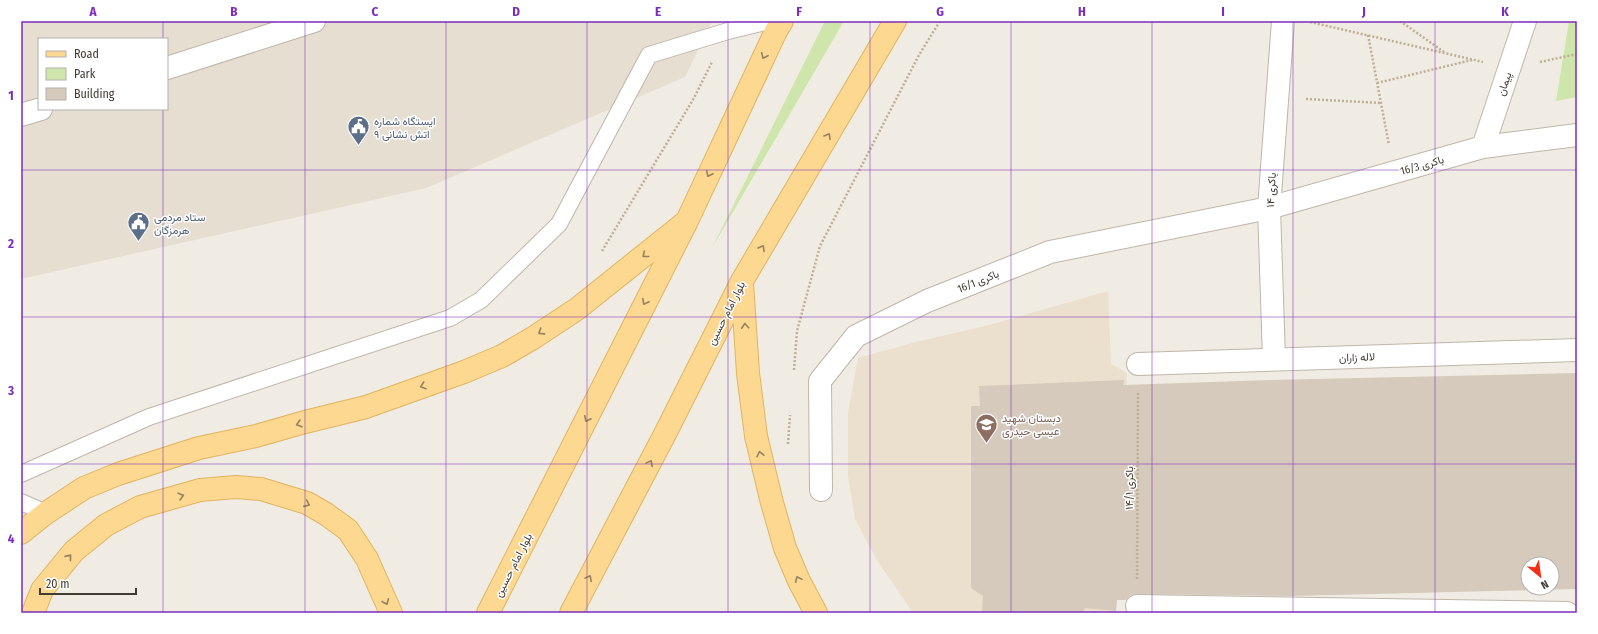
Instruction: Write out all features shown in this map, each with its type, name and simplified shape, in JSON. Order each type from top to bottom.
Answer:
[{"type":"main road","name":"بلوار امام حسین","points":[[488,613],[687,222],[782,21]]},
{"type":"main road","name":"بلوار امام حسین","points":[[571,613],[666,432],[742,281],[895,21]]},
{"type":"main road","points":[[21,533],[46,513],[84,488],[118,474],[199,448],[256,436],[366,407],[464,372],[502,356],[577,309],[687,222]]},
{"type":"main road","points":[[742,281],[748,373],[756,436],[771,499],[785,548],[798,581],[816,613]]},
{"type":"main road","points":[[33,613],[42,590],[74,551],[106,525],[140,507],[200,490],[236,488],[261,489],[307,503],[326,514],[348,530],[367,559],[391,613]]},
{"type":"street","points":[[168,68],[314,21]]},
{"type":"street","name":"باکری ۱۴","points":[[1274,359],[1270,208],[1283,21]]},
{"type":"street","name":"پیمان","points":[[1483,147],[1525,21]]},
{"type":"street","points":[[21,115],[38,110]]},
{"type":"street","name":"باکری 16/3","points":[[1270,208],[1483,147],[1577,135]]},
{"type":"street","name":"باکری 16/1","points":[[821,490],[820,381],[856,336],[927,301],[1050,252],[1270,208]]},
{"type":"street","name":"لاله زاران","points":[[1138,364],[1577,350]]},
{"type":"street","points":[[1137,606],[1567,613]]},
{"type":"lane","points":[[21,474],[149,417],[450,318],[481,300],[559,224],[648,55],[728,31],[770,21]]},
{"type":"lane","points":[[21,502],[46,513]]},
{"type":"path","points":[[794,370],[797,331],[820,246],[920,55],[940,21]]},
{"type":"path","points":[[1306,21],[1509,68],[1577,54]]},
{"type":"path","points":[[1400,21],[1446,54]]},
{"type":"path","points":[[1368,35],[1395,172]]},
{"type":"path","points":[[1377,83],[1474,60]]},
{"type":"path","points":[[1277,97],[1381,104]]},
{"type":"path","name":"باکری ۱۴/۱","points":[[1137,606],[1138,364]]},
{"type":"path","points":[[788,450],[791,410]]},
{"type":"shaded area","points":[[21,21],[712,21],[685,77],[426,188],[21,279]]},
{"type":"shaded area","name":"دبستان شهید عیسی حیدری","points":[[1108,291],[1111,364],[1127,373],[1116,613],[913,613],[876,559],[855,519],[848,476],[848,413],[858,358],[912,343],[989,325]]},
{"type":"green space","points":[[825,21],[844,21],[712,248]]},
{"type":"green space","points":[[1569,21],[1577,21],[1577,97],[1556,101]]},
{"type":"building","points":[[1577,373],[1577,589],[1560,589],[1560,556],[1520,556],[1520,590],[1292,596],[1137,594],[1131,595],[1126,600],[1117,600],[1116,611],[1085,608],[1082,613],[982,613],[983,596],[971,588],[971,406],[980,406],[979,386],[1124,380],[1123,385]]},
{"type":"place","name":"ایستگاه شماره ۹ اتش نشانی","points":[[358,146]]},
{"type":"place","name":"ستاد مردمی هرمزگان","points":[[139,242]]},
{"type":"place","name":"دبستان شهید عیسی حیدری","points":[[986,444]]}]
